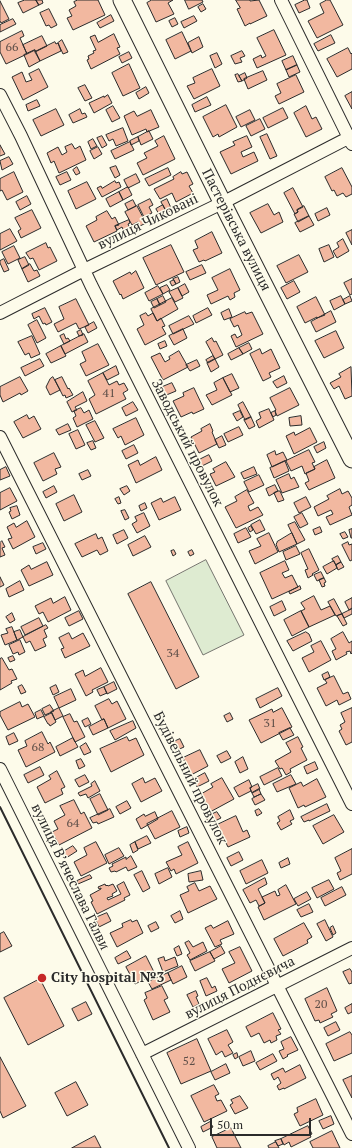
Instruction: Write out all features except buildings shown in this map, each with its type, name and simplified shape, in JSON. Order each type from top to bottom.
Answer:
[{"type":"main road","name":"Пастерівська вулиця","points":[[122,0],[222,203],[352,459]]},
{"type":"street","points":[[281,0],[351,139]]},
{"type":"street","name":"Заводський провулок","points":[[0,95],[84,270],[352,804]]},
{"type":"street","name":"вулиця Чиковані","points":[[0,313],[84,270],[351,139]]},
{"type":"street","name":"Будівельний провулок","points":[[0,437],[352,1134]]},
{"type":"street","name":"вулиця Вʼячеслава Галви","points":[[0,769],[189,1148]]},
{"type":"street","name":"вулиця Поднєвича","points":[[142,1054],[352,948]]},
{"type":"green space","points":[[206,560],[244,635],[203,655],[166,581]]},
{"type":"wall","points":[[0,807],[169,1148]]},
{"type":"place","name":"City hospital №3","points":[[42,978]]}]
